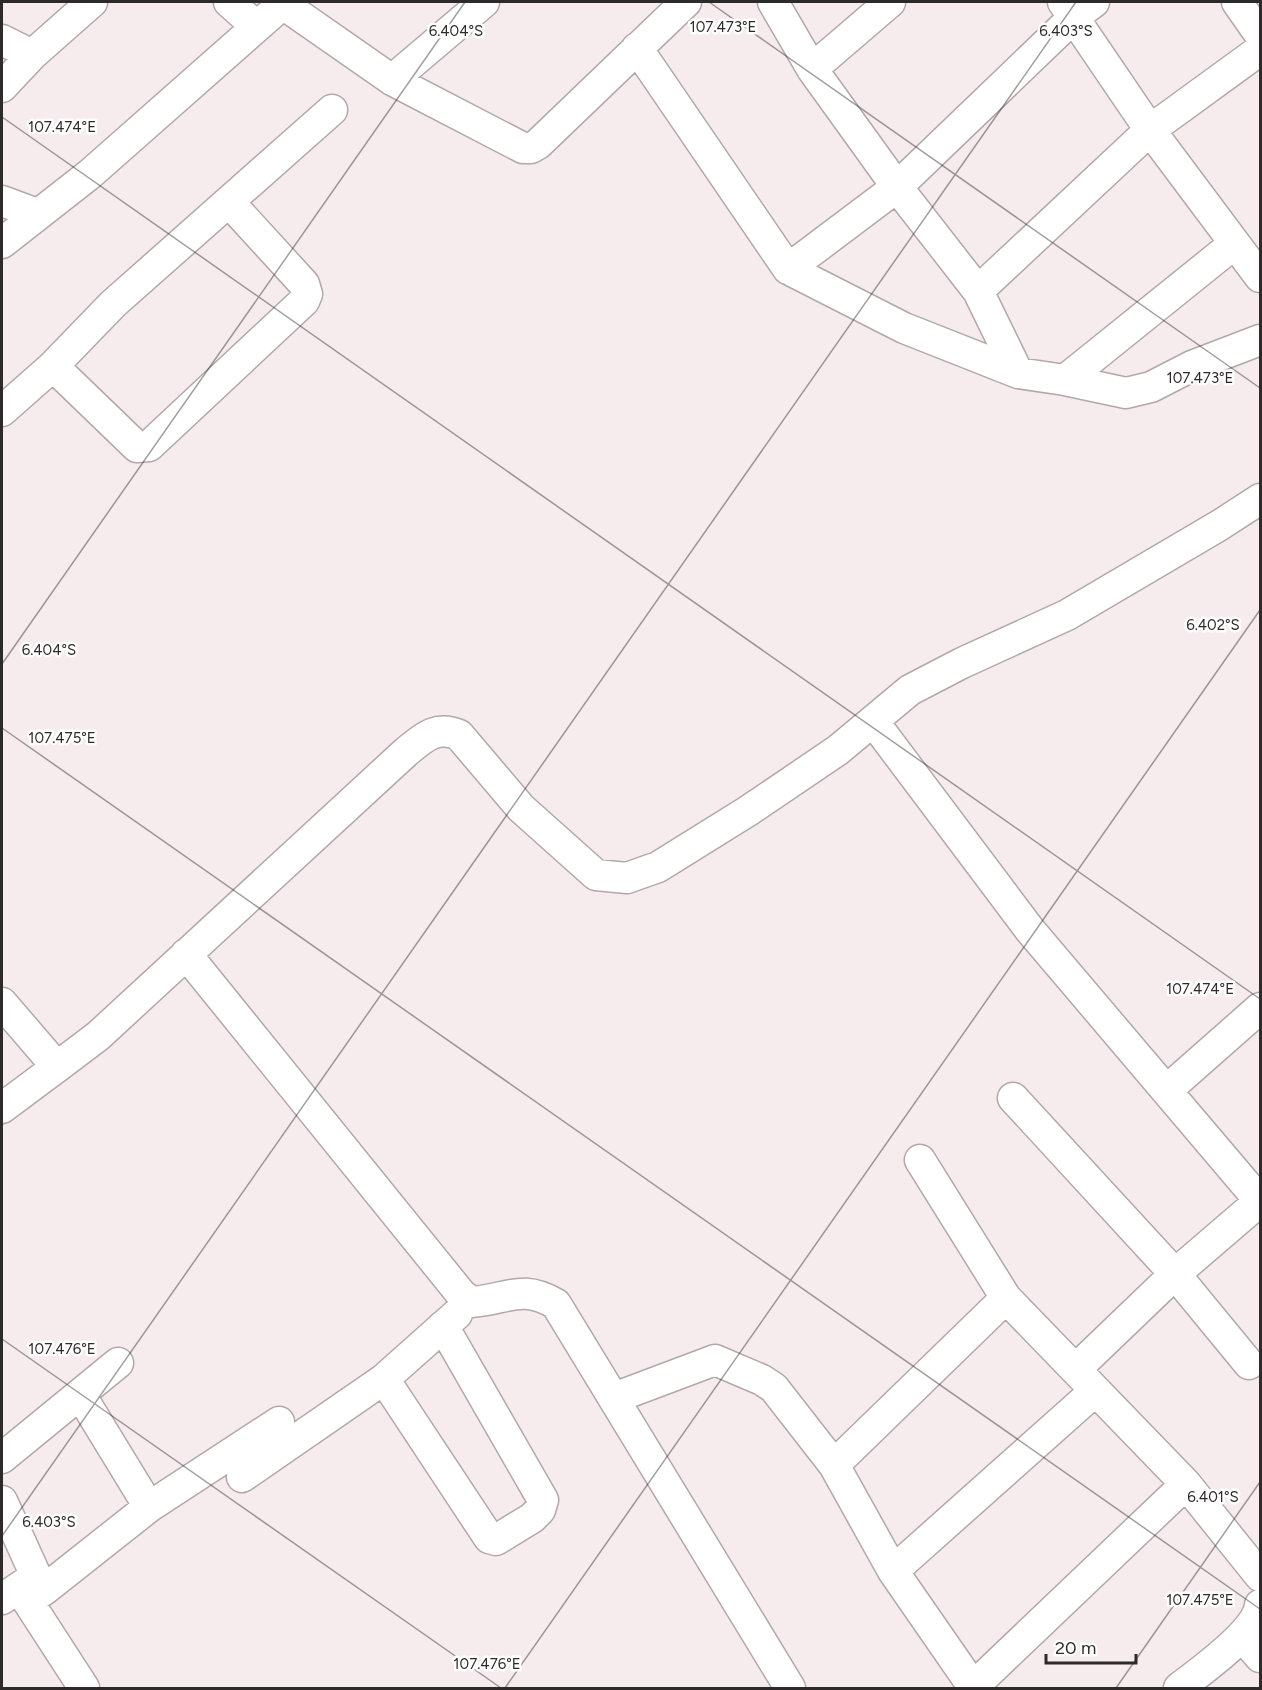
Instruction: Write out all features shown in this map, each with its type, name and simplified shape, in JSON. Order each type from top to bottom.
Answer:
[{"type":"street","points":[[2,87],[32,55],[92,2]]},
{"type":"street","points":[[229,2],[256,26]]},
{"type":"street","points":[[2,243],[90,174],[283,2],[392,80],[523,148],[531,148],[686,2]]},
{"type":"street","points":[[392,80],[484,2]]},
{"type":"street","points":[[773,2],[812,69],[897,187],[978,291],[1018,373]]},
{"type":"street","points":[[812,69],[890,2]]},
{"type":"street","points":[[1237,2],[1260,35]]},
{"type":"street","points":[[788,269],[897,187],[1077,7],[1150,130],[1260,277]]},
{"type":"street","points":[[2,40],[32,55]]},
{"type":"street","points":[[637,48],[788,269],[904,328],[1018,373],[1126,393],[1151,387],[1192,366],[1260,340]]},
{"type":"street","points":[[978,291],[1150,130],[1260,50]]},
{"type":"street","points":[[2,411],[53,366],[113,304],[332,110]]},
{"type":"street","points":[[2,201],[37,214]]},
{"type":"street","points":[[53,366],[136,447],[149,446],[304,301],[307,294],[304,284],[228,202]]},
{"type":"street","points":[[1065,380],[1234,244]]},
{"type":"street","points":[[2,1108],[98,1036],[406,752],[423,738],[437,731],[450,731],[459,735],[520,808],[596,875],[627,878],[658,867],[748,811],[838,750],[910,690],[962,663],[1067,615],[1260,499]]},
{"type":"street","points":[[873,720],[1029,930],[1260,1201],[1175,1274],[1076,1369]]},
{"type":"street","points":[[186,954],[461,1294],[471,1302]]},
{"type":"street","points":[[2,1003],[57,1067]]},
{"type":"street","points":[[1167,1090],[1260,1008]]},
{"type":"street","points":[[1013,1098],[1175,1274],[1249,1364]]},
{"type":"street","points":[[920,1160],[1006,1298],[1186,1484],[1260,1576]]},
{"type":"street","points":[[242,1477],[384,1379],[471,1302],[524,1292],[542,1296],[556,1304],[790,1689]]},
{"type":"street","points":[[834,1465],[1006,1298]]},
{"type":"street","points":[[384,1379],[489,1538],[496,1540],[540,1510],[543,1500],[443,1326]]},
{"type":"street","points":[[615,1398],[716,1360],[762,1380],[774,1388],[834,1465],[893,1571],[974,1688],[1186,1484]]},
{"type":"street","points":[[2,1458],[118,1364]]},
{"type":"street","points":[[893,1571],[1095,1391]]},
{"type":"street","points":[[80,1394],[149,1507]]},
{"type":"street","points":[[2,1599],[40,1583],[149,1507],[279,1422]]},
{"type":"street","points":[[2,1501],[40,1583]]},
{"type":"street","points":[[40,1583],[27,1600],[80,1687]]},
{"type":"street","points":[[1179,1689],[1251,1646],[1260,1605]]}]
